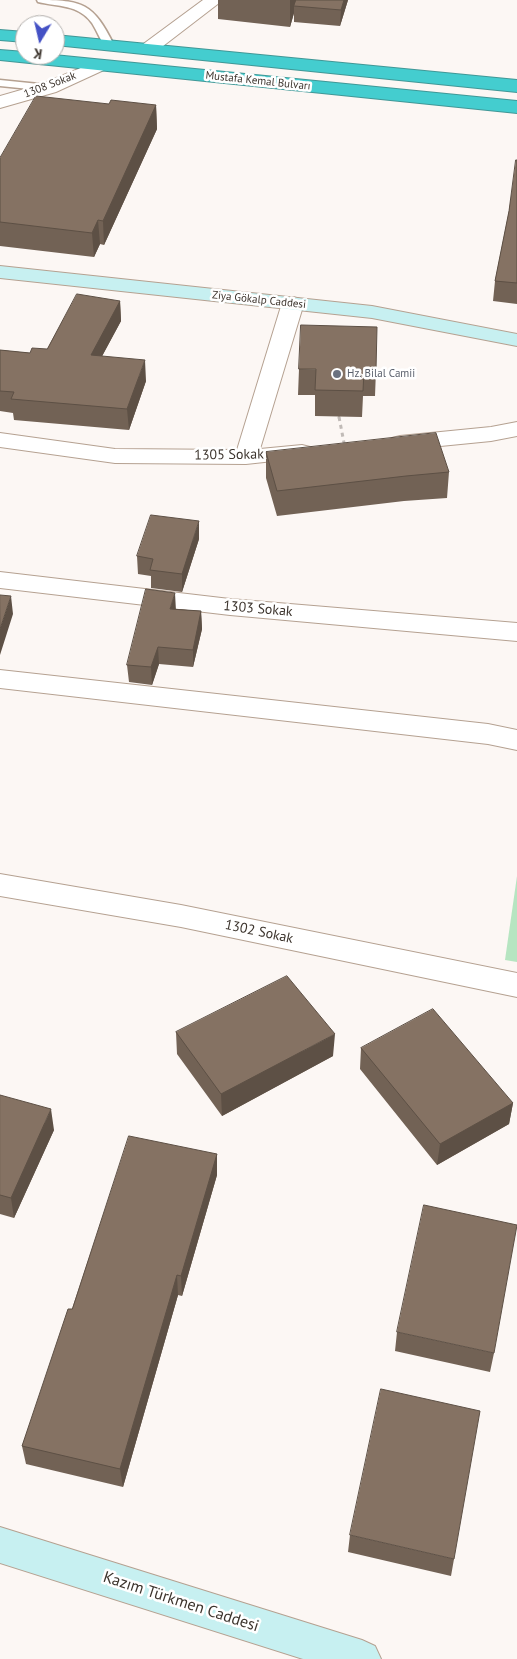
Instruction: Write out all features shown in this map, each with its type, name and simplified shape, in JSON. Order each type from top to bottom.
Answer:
[{"type":"highway","points":[[0,35],[15,36]]},
{"type":"highway","name":"Mustafa Kemal Bulvarı","points":[[65,41],[517,86]]},
{"type":"highway","name":"Mustafa Kemal Bulvarı","points":[[0,55],[517,107]]},
{"type":"street","points":[[148,49],[214,0]]},
{"type":"street","name":"1308 Sokak","points":[[0,102],[49,88],[100,65]]},
{"type":"street","name":"Ziya Gökalp Caddesi","points":[[0,272],[372,312],[517,340]]},
{"type":"street","points":[[246,457],[293,304]]},
{"type":"street","points":[[384,444],[490,434],[517,429]]},
{"type":"street","name":"1305 Sokak","points":[[0,440],[115,456],[246,457],[345,448]]},
{"type":"street","name":"1303 Sokak","points":[[0,580],[230,607],[517,632]]},
{"type":"street","points":[[0,679],[488,734],[517,740]]},
{"type":"street","name":"1302 Sokak","points":[[0,885],[181,916],[517,985]]},
{"type":"street","name":"Kazım Türkmen Caddesi","points":[[0,1545],[305,1650],[362,1659]]},
{"type":"lane","points":[[42,0],[68,3],[88,11],[97,21],[109,45]]},
{"type":"lane","points":[[0,83],[49,88]]},
{"type":"path","points":[[338,416],[345,448]]},
{"type":"green space","points":[[517,876],[517,962],[505,960]]},
{"type":"building","points":[[296,0],[344,0],[341,10],[294,6]]},
{"type":"building","points":[[36,96],[109,104],[111,100],[156,105],[103,221],[98,220],[92,233],[0,222],[0,158]]},
{"type":"building","points":[[516,160],[517,283],[495,281],[509,211]]},
{"type":"building","points":[[77,294],[120,301],[91,355],[145,360],[127,409],[11,399],[14,392],[0,391],[0,350],[30,353],[32,348],[47,349]]},
{"type":"building","points":[[301,325],[377,327],[376,370],[364,370],[363,391],[315,390],[316,369],[299,369]]},
{"type":"building","points":[[436,433],[449,472],[277,491],[266,452]]},
{"type":"building","points":[[151,515],[199,521],[182,574],[150,570],[153,559],[137,556]]},
{"type":"building","points":[[146,589],[175,593],[170,609],[201,611],[193,650],[158,647],[151,667],[127,665]]},
{"type":"building","points":[[0,595],[11,596],[0,629]]},
{"type":"building","points":[[287,976],[335,1034],[221,1094],[176,1032]]},
{"type":"building","points":[[433,1009],[513,1103],[440,1144],[361,1048]]},
{"type":"building","points":[[0,1095],[51,1109],[11,1198],[0,1195]]},
{"type":"building","points":[[129,1136],[217,1154],[181,1276],[177,1275],[120,1469],[22,1446],[68,1309],[72,1309]]},
{"type":"building","points":[[424,1205],[517,1225],[494,1353],[397,1332]]},
{"type":"building","points":[[381,1389],[480,1411],[454,1559],[350,1535]]},
{"type":"place","name":"Hz. Bilal Camii","points":[[337,374]]}]
